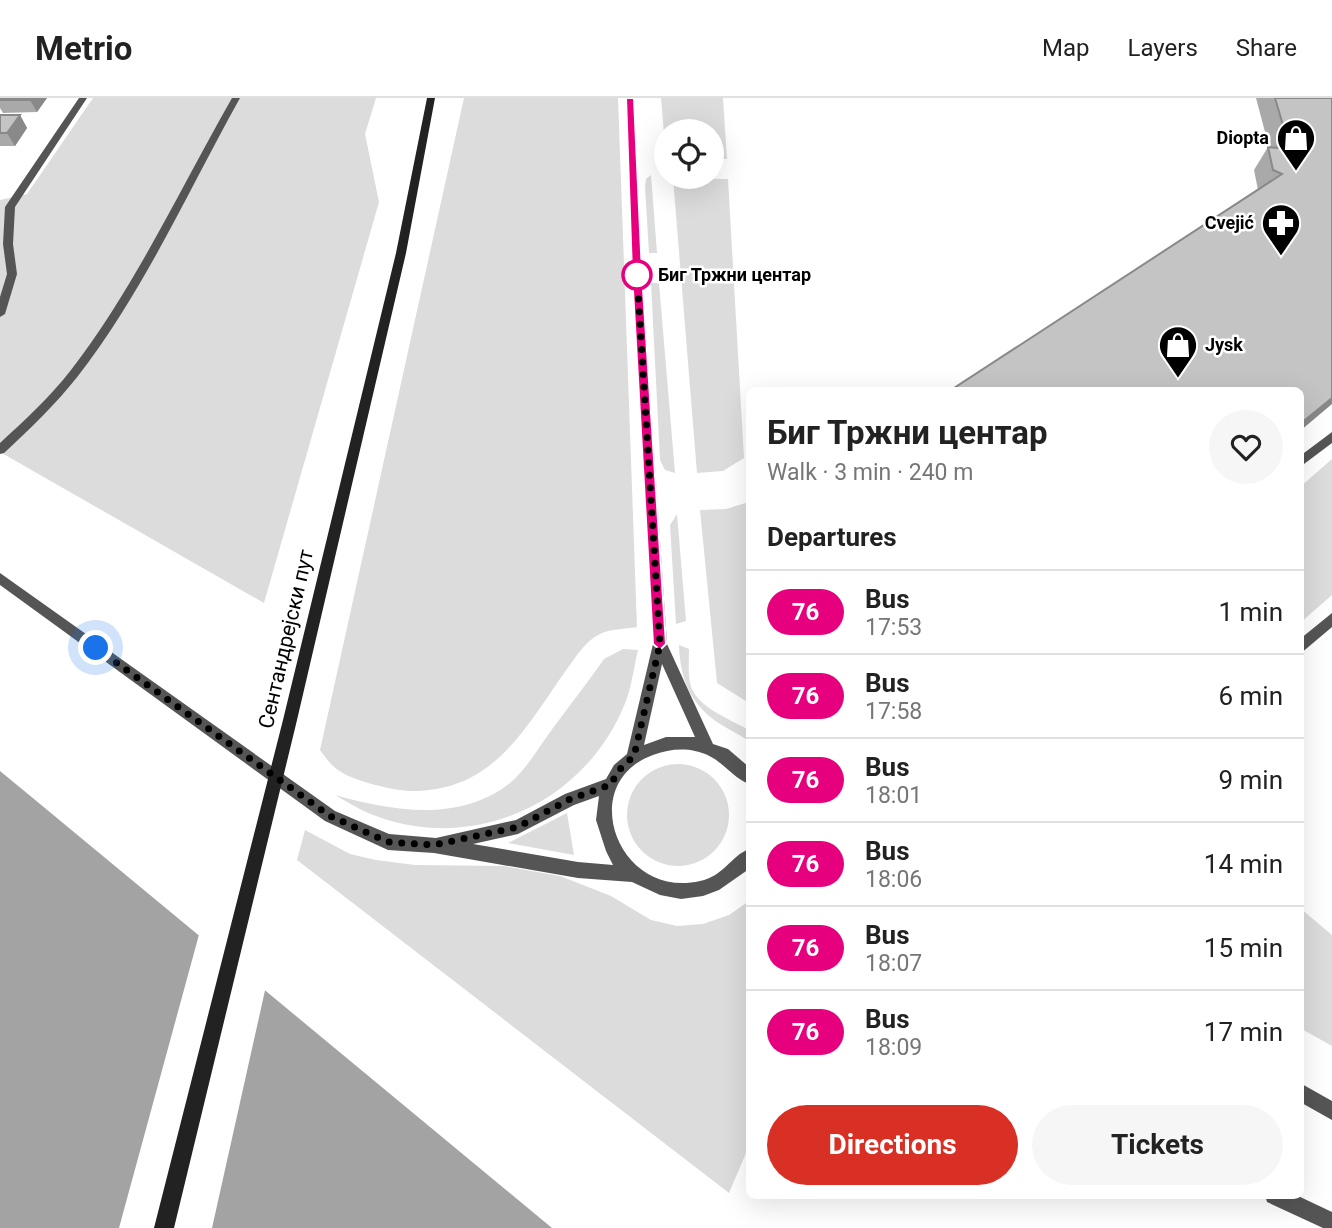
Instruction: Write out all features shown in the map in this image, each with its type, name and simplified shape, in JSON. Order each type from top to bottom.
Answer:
[{"type":"main road","name":"Сентандрејски пут","points":[[163,1228],[290,720],[401,253],[431,98]]},
{"type":"street","points":[[0,314],[12,274],[8,244],[10,208],[83,98]]},
{"type":"street","points":[[0,450],[62,389],[96,346],[236,98]]},
{"type":"street","points":[[630,98],[637,273],[660,644],[634,756]]},
{"type":"street","points":[[1304,460],[1332,436]]},
{"type":"street","points":[[0,578],[330,816],[388,842],[434,845],[578,870],[633,874]]},
{"type":"street","points":[[1304,644],[1332,619]]},
{"type":"street","points":[[660,644],[706,745]]},
{"type":"street","points":[[746,774],[723,752],[706,745],[687,741],[651,747],[634,756],[620,769],[610,785],[604,803],[603,823],[618,859],[633,874],[653,885],[676,891],[698,890],[720,882],[746,865]]},
{"type":"street","points":[[434,845],[518,827],[570,799],[610,785]]},
{"type":"street","points":[[1304,1095],[1332,1111]]},
{"type":"street","points":[[1283,1199],[1332,1222]]},
{"type":"shaded area","points":[[93,98],[376,98],[365,134],[379,202],[264,603],[0,452],[0,200],[27,194]]},
{"type":"shaded area","points":[[464,98],[618,98],[637,627],[608,631],[590,641],[577,654],[521,734],[485,769],[464,781],[439,789],[410,791],[353,778],[333,766],[320,750]]},
{"type":"shaded area","points":[[661,98],[723,98],[727,159],[724,159],[724,119],[663,119]]},
{"type":"shaded area","points":[[651,175],[657,253],[649,253],[645,187],[646,179]]},
{"type":"shaded area","points":[[724,179],[728,179],[744,458],[723,471],[697,473],[674,189],[724,189]]},
{"type":"shaded area","points":[[651,283],[659,283],[675,473],[665,470],[660,460]]},
{"type":"shaded area","points":[[1332,459],[1332,595],[1304,620],[1304,484]]},
{"type":"shaded area","points":[[746,503],[746,701],[717,683],[700,510],[726,509]]},
{"type":"shaded area","points":[[677,514],[686,621],[676,624],[670,525]]},
{"type":"shaded area","points":[[679,645],[689,649],[689,679],[693,691],[706,706],[746,728],[746,739],[714,719],[696,702],[685,682]]},
{"type":"shaded area","points":[[623,649],[638,650],[626,701],[608,737],[583,768],[554,793],[521,812],[484,824],[446,828],[407,825],[368,813],[335,795],[379,806],[425,810],[447,809],[490,796],[522,771],[604,659]]},
{"type":"shaded area","points":[[678,764],[697,768],[714,779],[725,796],[729,815],[725,834],[714,851],[697,862],[678,866],[659,862],[642,851],[631,834],[627,815],[631,796],[642,779],[659,768]]},
{"type":"shaded area","points":[[0,771],[34,799],[552,1228],[0,1228]]},
{"type":"shaded area","points":[[567,813],[574,855],[508,843]]},
{"type":"shaded area","points":[[305,830],[350,854],[376,860],[415,865],[504,866],[560,876],[611,896],[651,920],[677,926],[703,924],[729,915],[746,903],[746,1153],[729,1193],[297,860]]},
{"type":"shaded area","points":[[1304,911],[1332,935],[1332,1046],[1304,1030]]},
{"type":"pier","points":[[200,931],[266,986],[212,1228],[119,1228]]},
{"type":"building","points":[[0,98],[31,98],[0,100]]},
{"type":"building","points":[[1275,98],[1332,98],[1332,398],[1304,421],[1304,387],[956,387],[1282,174],[1273,170],[1268,147],[1290,149]]},
{"type":"building","points":[[0,115],[20,115],[7,133],[0,133]]},
{"type":"bus line","name":"76","points":[[630,98],[631,165],[660,644]]},
{"type":"place","name":"Diopta","points":[[1296,172]]},
{"type":"place","name":"Cvejić","points":[[1281,257]]},
{"type":"place","name":"Биг Тржни центар","points":[[637,275]]},
{"type":"place","name":"Jysk","points":[[1178,379]]},
{"type":"route","points":[[96,648],[330,816],[388,842],[434,845],[518,827],[570,799],[610,785],[620,769],[634,756],[660,644],[637,275]]}]
